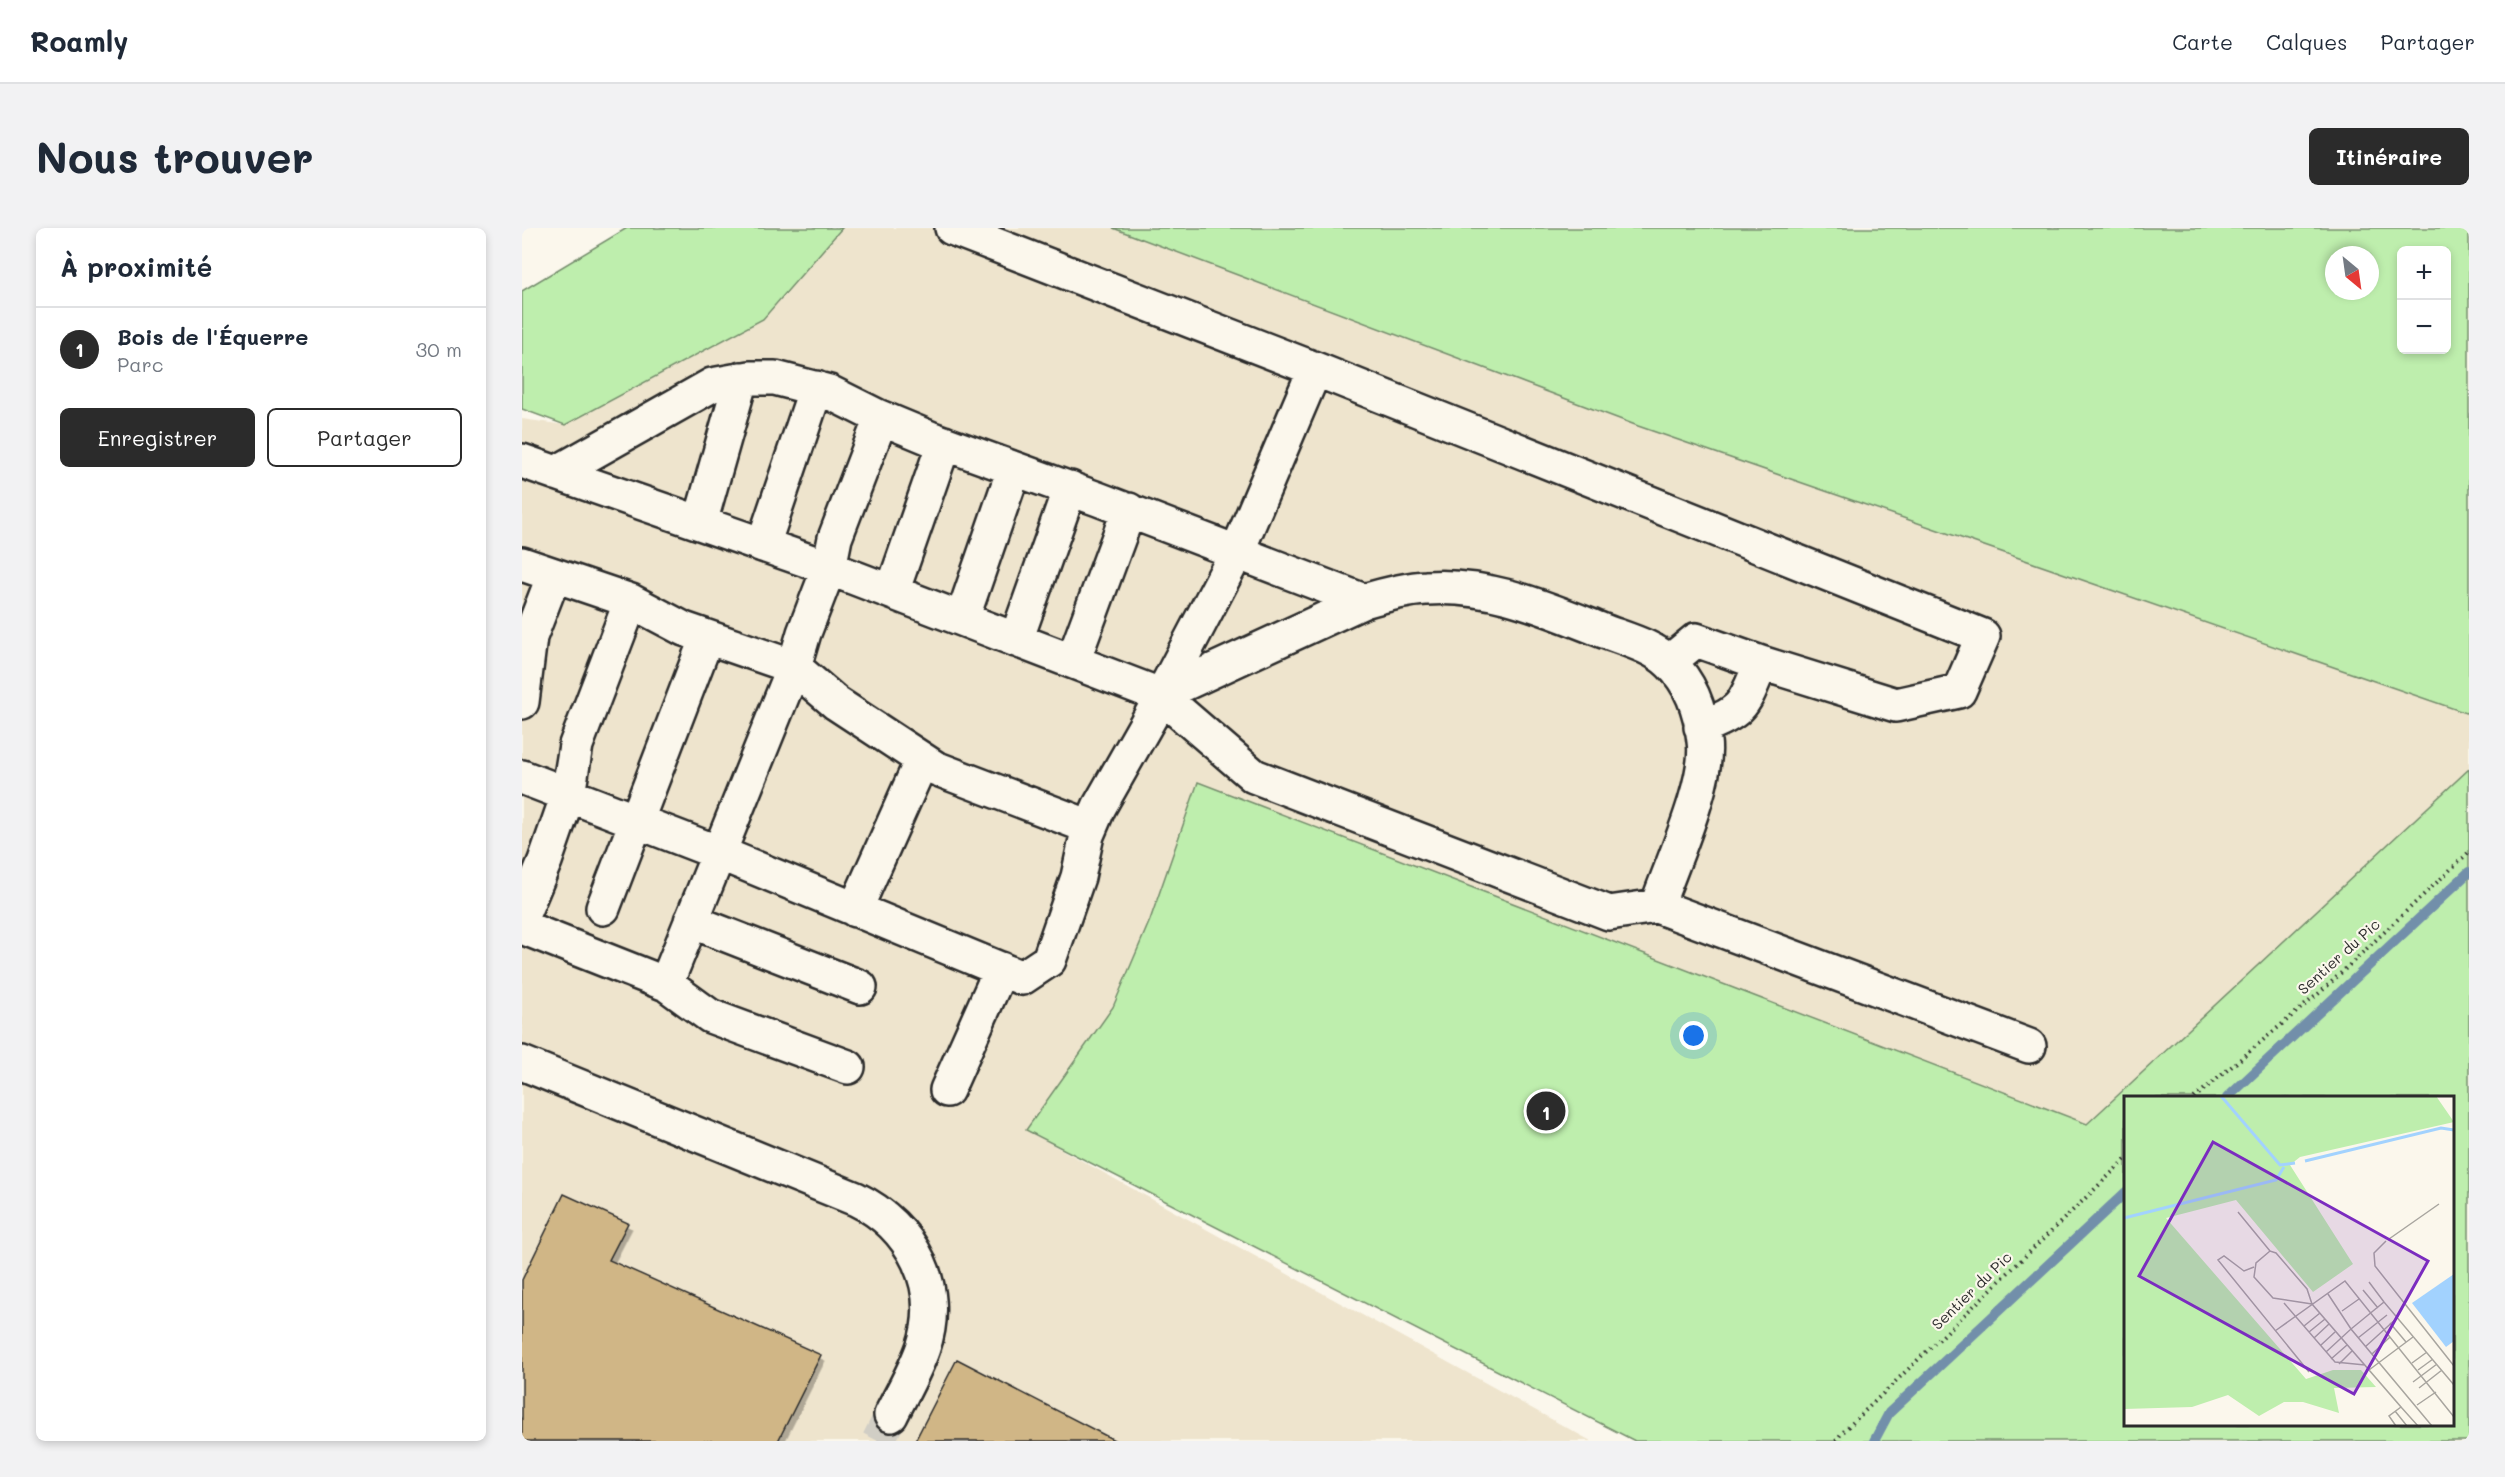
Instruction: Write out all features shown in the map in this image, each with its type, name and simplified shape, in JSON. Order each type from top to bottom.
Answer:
[{"type":"lane","points":[[952,228],[1315,369],[1983,636],[1959,691],[1896,705],[1696,640],[1669,662]]},
{"type":"lane","points":[[522,777],[719,853],[1022,978],[1049,960],[1078,878],[1090,827],[1099,807],[1148,722],[1160,695],[1237,552],[1315,369]]},
{"type":"lane","points":[[556,473],[712,385],[741,379],[775,378],[829,392],[881,418],[944,443],[1129,510],[1364,601]]},
{"type":"lane","points":[[700,523],[741,379]]},
{"type":"lane","points":[[763,545],[816,388]]},
{"type":"lane","points":[[666,984],[794,667],[804,633],[830,568],[835,537],[881,418]]},
{"type":"lane","points":[[892,592],[944,443]]},
{"type":"lane","points":[[522,461],[830,568],[1160,695],[1254,776],[1609,913],[1657,906],[2029,1046]]},
{"type":"lane","points":[[962,619],[1014,469]]},
{"type":"lane","points":[[1016,640],[1070,488]]},
{"type":"lane","points":[[1072,661],[1129,510]]},
{"type":"lane","points":[[522,564],[631,601],[684,628],[794,667],[836,704],[935,768],[1090,827]]},
{"type":"lane","points":[[522,702],[530,637],[554,575]]},
{"type":"lane","points":[[1160,695],[1364,601],[1398,592],[1426,588],[1487,592],[1542,607],[1648,648],[1669,662],[1693,695],[1705,742],[1700,786],[1657,906]]},
{"type":"lane","points":[[522,916],[534,857],[568,795],[576,745],[631,601]]},
{"type":"lane","points":[[603,908],[707,637]]},
{"type":"lane","points":[[1701,727],[1739,710],[1761,663]]},
{"type":"lane","points":[[855,909],[922,760]]},
{"type":"lane","points":[[691,921],[860,987]]},
{"type":"lane","points":[[522,927],[666,984],[710,1016],[848,1067]]},
{"type":"lane","points":[[947,1090],[1001,969]]},
{"type":"lane","points":[[522,1063],[870,1205],[894,1224],[912,1247],[925,1275],[929,1319],[923,1349],[891,1415]]},
{"type":"path","name":"Sentier du Pic","points":[[2196,1096],[2324,988],[2469,852]]},
{"type":"path","name":"Sentier du Pic","points":[[1836,1441],[2124,1161]]},
{"type":"shaded area","points":[[842,228],[1113,228],[1638,426],[2469,714],[2469,769],[2087,1124],[1198,783],[1150,920],[1113,1007],[1026,1130],[1591,1441],[522,1441],[522,419],[565,425],[763,319]]},
{"type":"green space","points":[[627,228],[842,228],[763,319],[565,425],[522,409],[522,291]]},
{"type":"green space","points":[[1113,228],[2469,228],[2469,714],[1638,426]]},
{"type":"green space","points":[[2469,769],[2469,1441],[1635,1441],[1026,1130],[1113,1007],[1150,920],[1198,782],[2087,1124]]},
{"type":"building","points":[[564,1194],[628,1223],[609,1260],[821,1355],[778,1441],[522,1441],[522,1280]]},
{"type":"building","points":[[957,1359],[1116,1441],[915,1441]]},
{"type":"waterway","points":[[2229,1096],[2469,872]]},
{"type":"waterway","points":[[1874,1441],[1889,1413],[2124,1194]]},
{"type":"tunnel","points":[[878,1441],[891,1415]]},
{"type":"place","name":"Bois de l'Équerre","points":[[1546,1111]]}]
